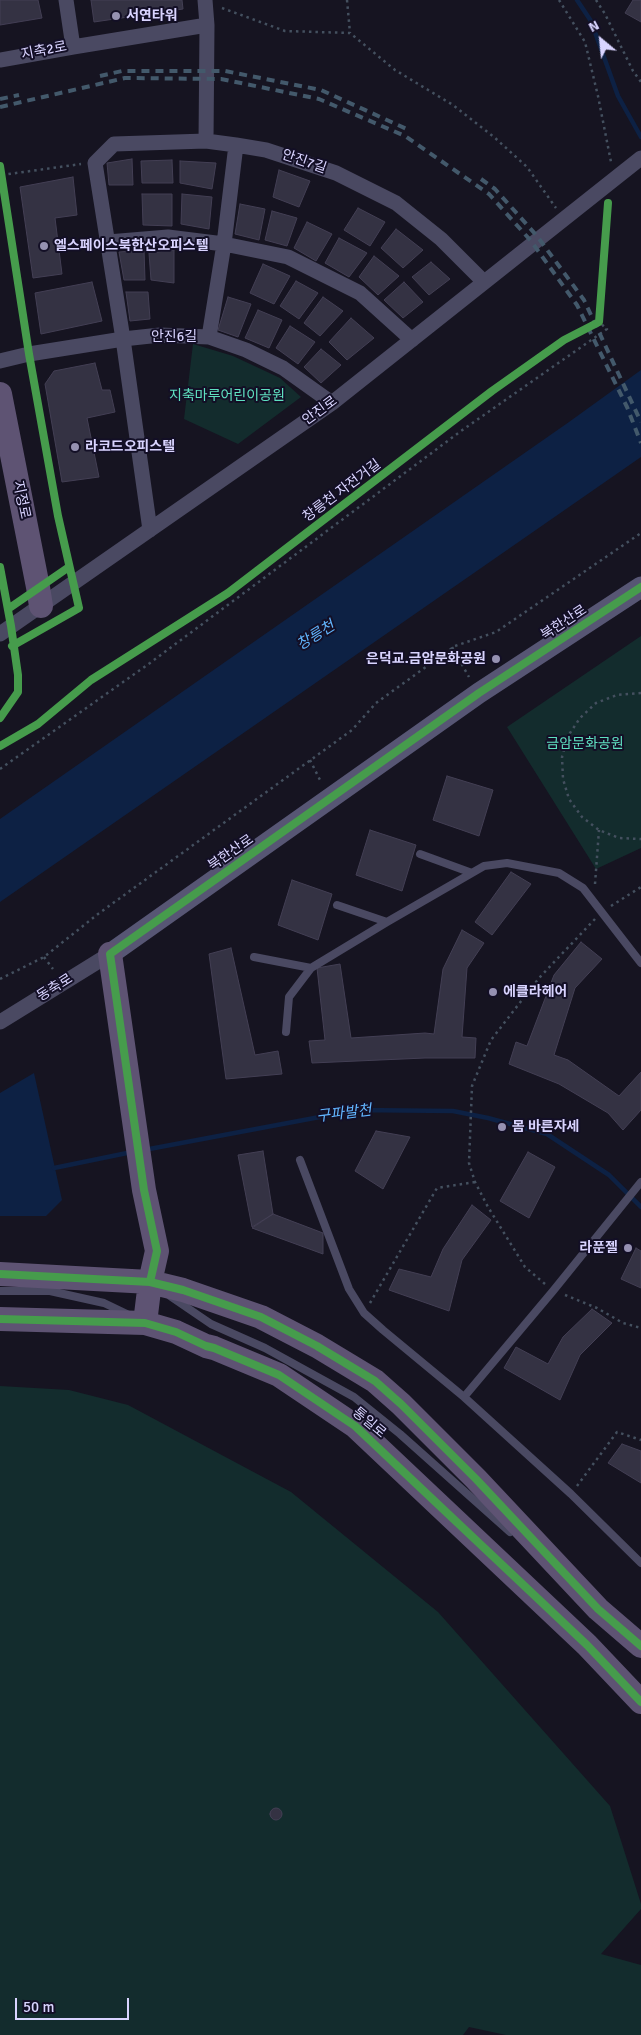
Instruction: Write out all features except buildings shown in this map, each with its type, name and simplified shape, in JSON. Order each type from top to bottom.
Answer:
[{"type":"main road","name":"지정로","points":[[1,409],[41,606]]},
{"type":"main road","name":"북한산로","points":[[110,954],[479,694],[641,587]]},
{"type":"main road","points":[[110,954],[144,1190],[157,1251],[150,1282],[145,1323]]},
{"type":"main road","points":[[0,1274],[150,1282],[182,1290],[261,1317],[317,1346],[374,1380],[401,1404],[476,1479],[598,1609],[641,1646]]},
{"type":"main road","name":"통일로","points":[[0,1319],[145,1323],[176,1332],[278,1375],[356,1426],[587,1645],[641,1702]]},
{"type":"street","name":"지축2로","points":[[0,60],[73,47],[66,0]]},
{"type":"street","points":[[205,0],[207,25],[206,141]]},
{"type":"street","points":[[73,47],[207,25]]},
{"type":"street","name":"안진7길","points":[[95,163],[114,144],[206,141],[266,150],[336,173],[396,203],[441,239],[484,282]]},
{"type":"street","points":[[209,337],[224,244],[236,145]]},
{"type":"street","name":"안진로","points":[[0,634],[332,403],[484,282],[619,168],[641,158]]},
{"type":"street","points":[[95,163],[123,339],[150,530]]},
{"type":"street","points":[[108,242],[168,237],[224,244],[288,257],[360,293],[412,340]]},
{"type":"street","name":"안진6길","points":[[0,360],[123,339],[160,335],[209,337],[246,350],[283,368],[332,403]]},
{"type":"street","name":"동축로","points":[[0,1022],[110,954]]},
{"type":"lane","points":[[420,854],[472,873]]},
{"type":"lane","points":[[286,1032],[289,997],[311,968],[484,866],[506,863],[559,872],[583,888],[641,963]]},
{"type":"lane","points":[[337,905],[387,922]]},
{"type":"lane","points":[[254,957],[311,968]]},
{"type":"lane","points":[[300,1160],[349,1288],[364,1313],[464,1397],[571,1494],[641,1562]]},
{"type":"lane","points":[[464,1397],[554,1291],[641,1182]]},
{"type":"lane","points":[[150,1282],[211,1324],[265,1348],[354,1397],[400,1434],[520,1540]]},
{"type":"lane","points":[[0,1291],[50,1291],[104,1303],[145,1323]]},
{"type":"lane","points":[[528,1547],[598,1609]]},
{"type":"path","points":[[347,0],[350,33]]},
{"type":"path","points":[[559,0],[585,42],[598,96],[619,168]]},
{"type":"path","points":[[596,0],[605,14],[633,71],[641,82]]},
{"type":"path","points":[[222,8],[285,30],[350,33],[396,70],[453,105],[494,137],[527,167],[557,209]]},
{"type":"path","points":[[2,175],[95,163]]},
{"type":"path","points":[[0,166],[3,185]]},
{"type":"path","points":[[0,769],[143,668],[462,431],[606,329],[600,322],[600,313]]},
{"type":"path","points":[[591,327],[600,322]]},
{"type":"path","points":[[0,979],[44,957],[98,914],[352,730],[376,703],[452,647],[496,632],[641,533]]},
{"type":"path","points":[[452,647],[469,677]]},
{"type":"path","points":[[641,688],[640,693],[616,695],[596,704],[580,718],[568,736],[562,757],[563,778],[569,799],[582,817],[599,830],[619,838],[641,840]]},
{"type":"path","points":[[310,760],[321,782]]},
{"type":"path","points":[[593,900],[599,830]]},
{"type":"path","points":[[641,887],[602,912],[539,978],[491,1040],[472,1086],[469,1163],[475,1182],[488,1207],[525,1268],[554,1291],[597,1308],[623,1323],[641,1328]]},
{"type":"path","points":[[44,957],[53,969]]},
{"type":"path","points":[[364,1313],[438,1188],[475,1182]]},
{"type":"path","points":[[571,1494],[617,1432],[641,1440]]},
{"type":"green space","name":"지축마루어린이공원","points":[[193,344],[233,356],[280,378],[301,397],[238,444],[184,419]]},
{"type":"green space","name":"금암문화공원","points":[[641,636],[641,848],[596,869],[507,727]]},
{"type":"green space","points":[[0,1386],[69,1390],[128,1405],[291,1492],[438,1612],[610,1806],[641,1909],[601,1954],[641,1965],[641,2035],[506,2035],[469,2027],[463,2035],[0,2035]]},
{"type":"water","name":"창릉천","points":[[641,370],[641,457],[0,902],[0,819]]},
{"type":"water","points":[[34,1073],[62,1200],[46,1216],[0,1216],[0,1093]]},
{"type":"waterway","points":[[577,0],[591,21],[618,96],[641,137]]},
{"type":"waterway","name":"구파발천","points":[[144,1150],[357,1110],[453,1111],[488,1118],[547,1134],[609,1175],[641,1207]]},
{"type":"waterway","name":"구파발천","points":[[54,1168],[132,1152]]},
{"type":"railway","points":[[100,76],[122,71],[225,71],[321,90],[409,130]]},
{"type":"railway","points":[[0,107],[125,78],[221,79],[319,99],[405,136],[489,194],[531,241],[577,305],[627,407],[641,443]]},
{"type":"railway","points":[[0,99],[19,95]]},
{"type":"railway","points":[[481,179],[495,189],[537,236],[584,300],[641,422]]},
{"type":"cycle path","points":[[0,166],[29,354],[58,516],[79,608],[12,646]]},
{"type":"cycle path","name":"창릉천 자전거길","points":[[0,746],[38,724],[91,680],[228,593],[492,391],[564,340],[599,322],[608,203]]},
{"type":"cycle path","points":[[0,567],[18,675],[18,692],[0,718]]},
{"type":"cycle path","points":[[8,609],[69,567]]},
{"type":"cycle path","points":[[150,1282],[157,1251],[144,1190],[110,954],[479,693],[641,587]]},
{"type":"cycle path","points":[[0,1274],[150,1282],[183,1290],[261,1317],[317,1346],[375,1381],[401,1404],[476,1479],[598,1609],[641,1646]]},
{"type":"cycle path","points":[[0,1319],[145,1323],[176,1332],[279,1375],[355,1426],[587,1645],[641,1702]]},
{"type":"place","name":"서연타워","points":[[116,16]]},
{"type":"place","name":"엘스페이스북한산오피스텔","points":[[44,246]]},
{"type":"place","name":"라코드오피스텔","points":[[75,447]]},
{"type":"place","name":"은덕교.금암문화공원","points":[[496,659]]},
{"type":"place","name":"에클라헤어","points":[[493,992]]},
{"type":"place","name":"몸 바른자세","points":[[502,1127]]},
{"type":"place","name":"라푼젤","points":[[628,1248]]}]
